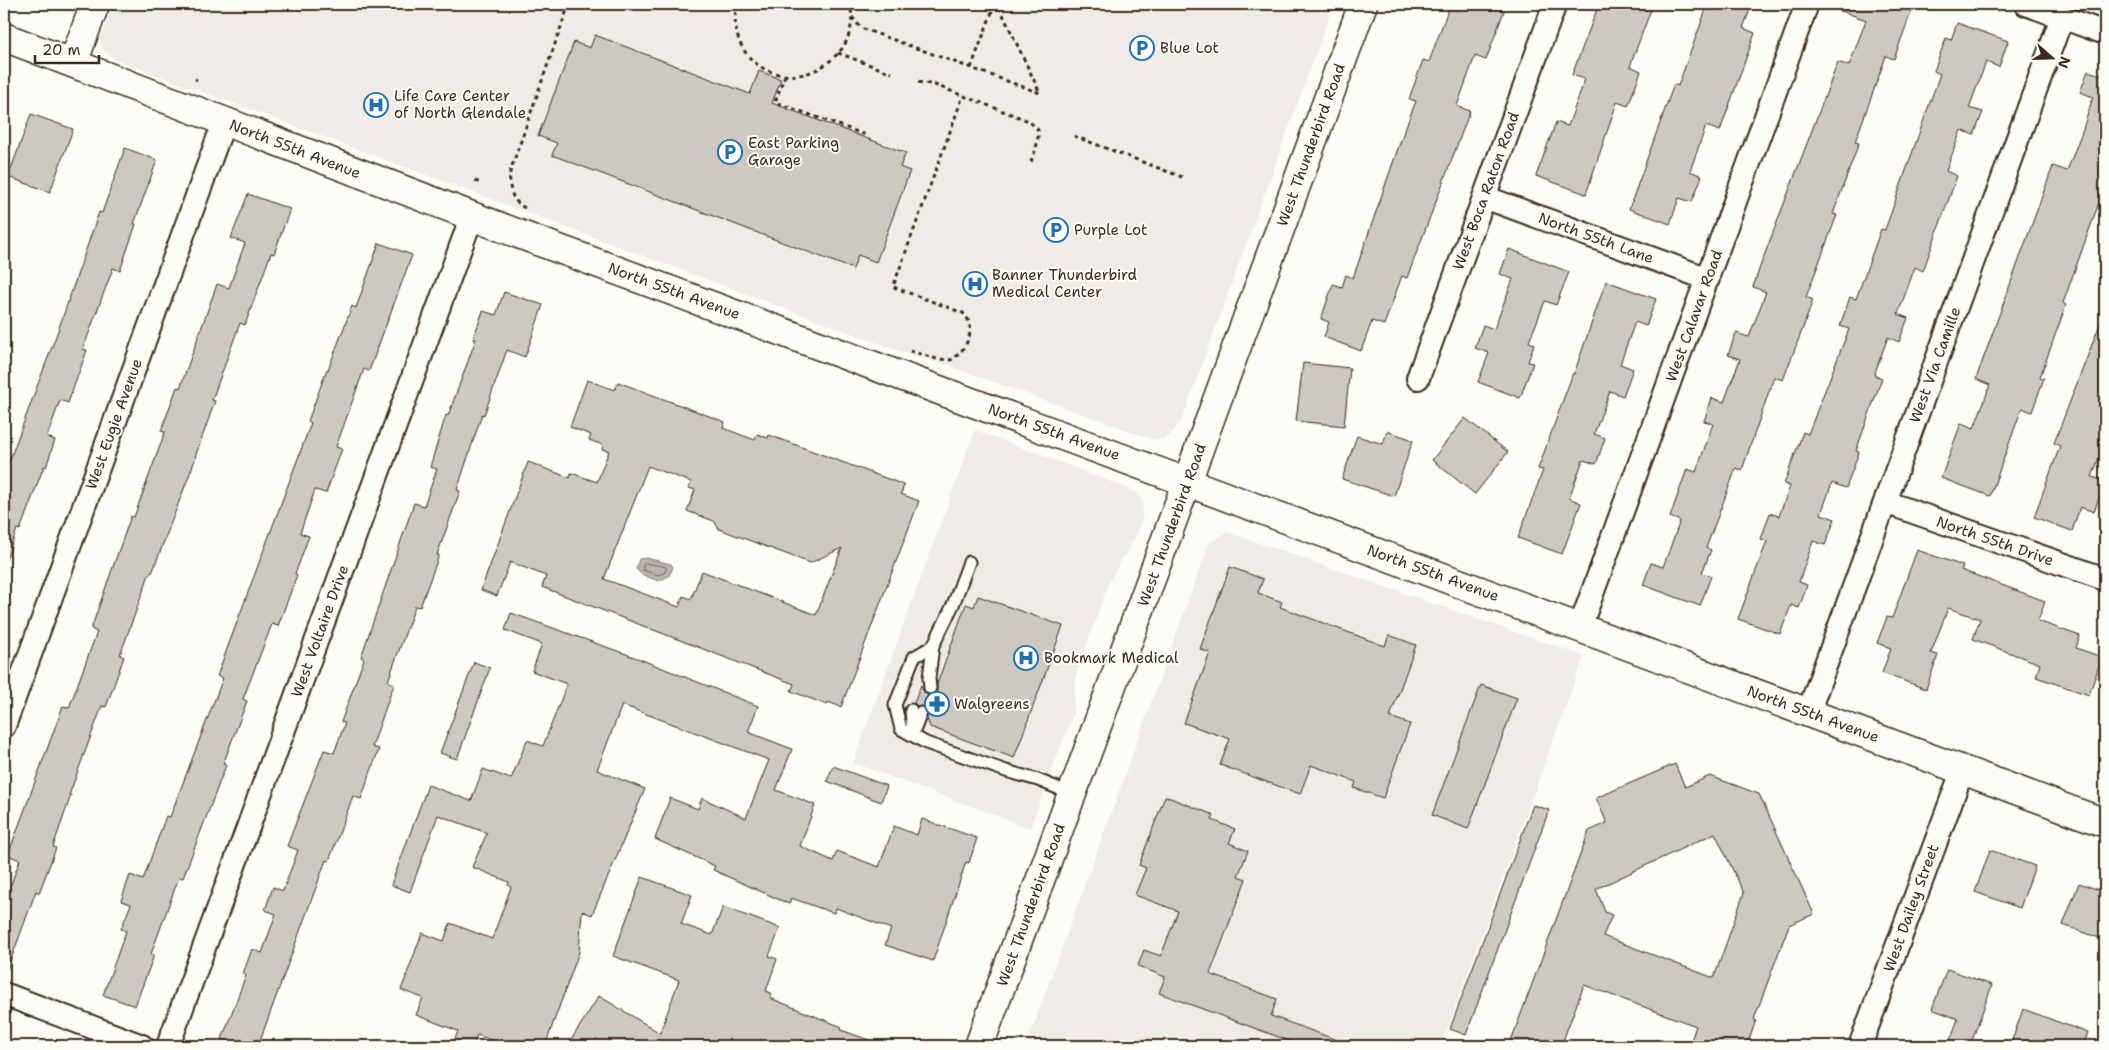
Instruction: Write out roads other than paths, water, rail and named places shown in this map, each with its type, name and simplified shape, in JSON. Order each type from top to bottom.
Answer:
[{"type":"street","points":[[73,63],[95,4]]},
{"type":"street","name":"West Thunderbird Road","points":[[979,1046],[1363,4]]},
{"type":"street","name":"West Boca Raton Road","points":[[1418,378],[1555,4]]},
{"type":"street","name":"West Calavar Road","points":[[1580,627],[1807,4]]},
{"type":"street","points":[[2026,4],[2105,33]]},
{"type":"street","name":"West Via Camille","points":[[1808,713],[2062,17]]},
{"type":"street","name":"North 55th Avenue","points":[[4,37],[472,216],[2105,823]]},
{"type":"street","name":"West Eugie Avenue","points":[[4,726],[224,122]]},
{"type":"street","name":"North 55th Lane","points":[[1484,197],[1708,279]]},
{"type":"street","name":"West Voltaire Drive","points":[[168,1046],[472,216]]},
{"type":"street","name":"North 55th Drive","points":[[1885,502],[2105,579]]},
{"type":"street","name":"West Dailey Street","points":[[1860,1046],[1963,769]]},
{"type":"street","points":[[4,994],[142,1046]]},
{"type":"lane","points":[[926,684],[933,646],[969,562]]},
{"type":"lane","points":[[933,646],[914,656],[895,706],[901,728],[926,743],[1038,780],[1072,794]]},
{"type":"lane","points":[[913,735],[916,712]]},
{"type":"water","points":[[646,558],[671,564],[673,567],[669,576],[658,581],[641,574],[636,569],[639,559]]},
{"type":"place","name":"Blue Lot","points":[[1142,48]]},
{"type":"place","name":"Life Care Center of North Glendale","points":[[376,105]]},
{"type":"place","name":"East Parking Garage","points":[[730,152]]},
{"type":"place","name":"Purple Lot","points":[[1056,230]]},
{"type":"place","name":"Banner Thunderbird Medical Center","points":[[975,284]]},
{"type":"place","name":"Bookmark Medical","points":[[1026,658]]},
{"type":"place","name":"Walgreens","points":[[937,704]]}]
